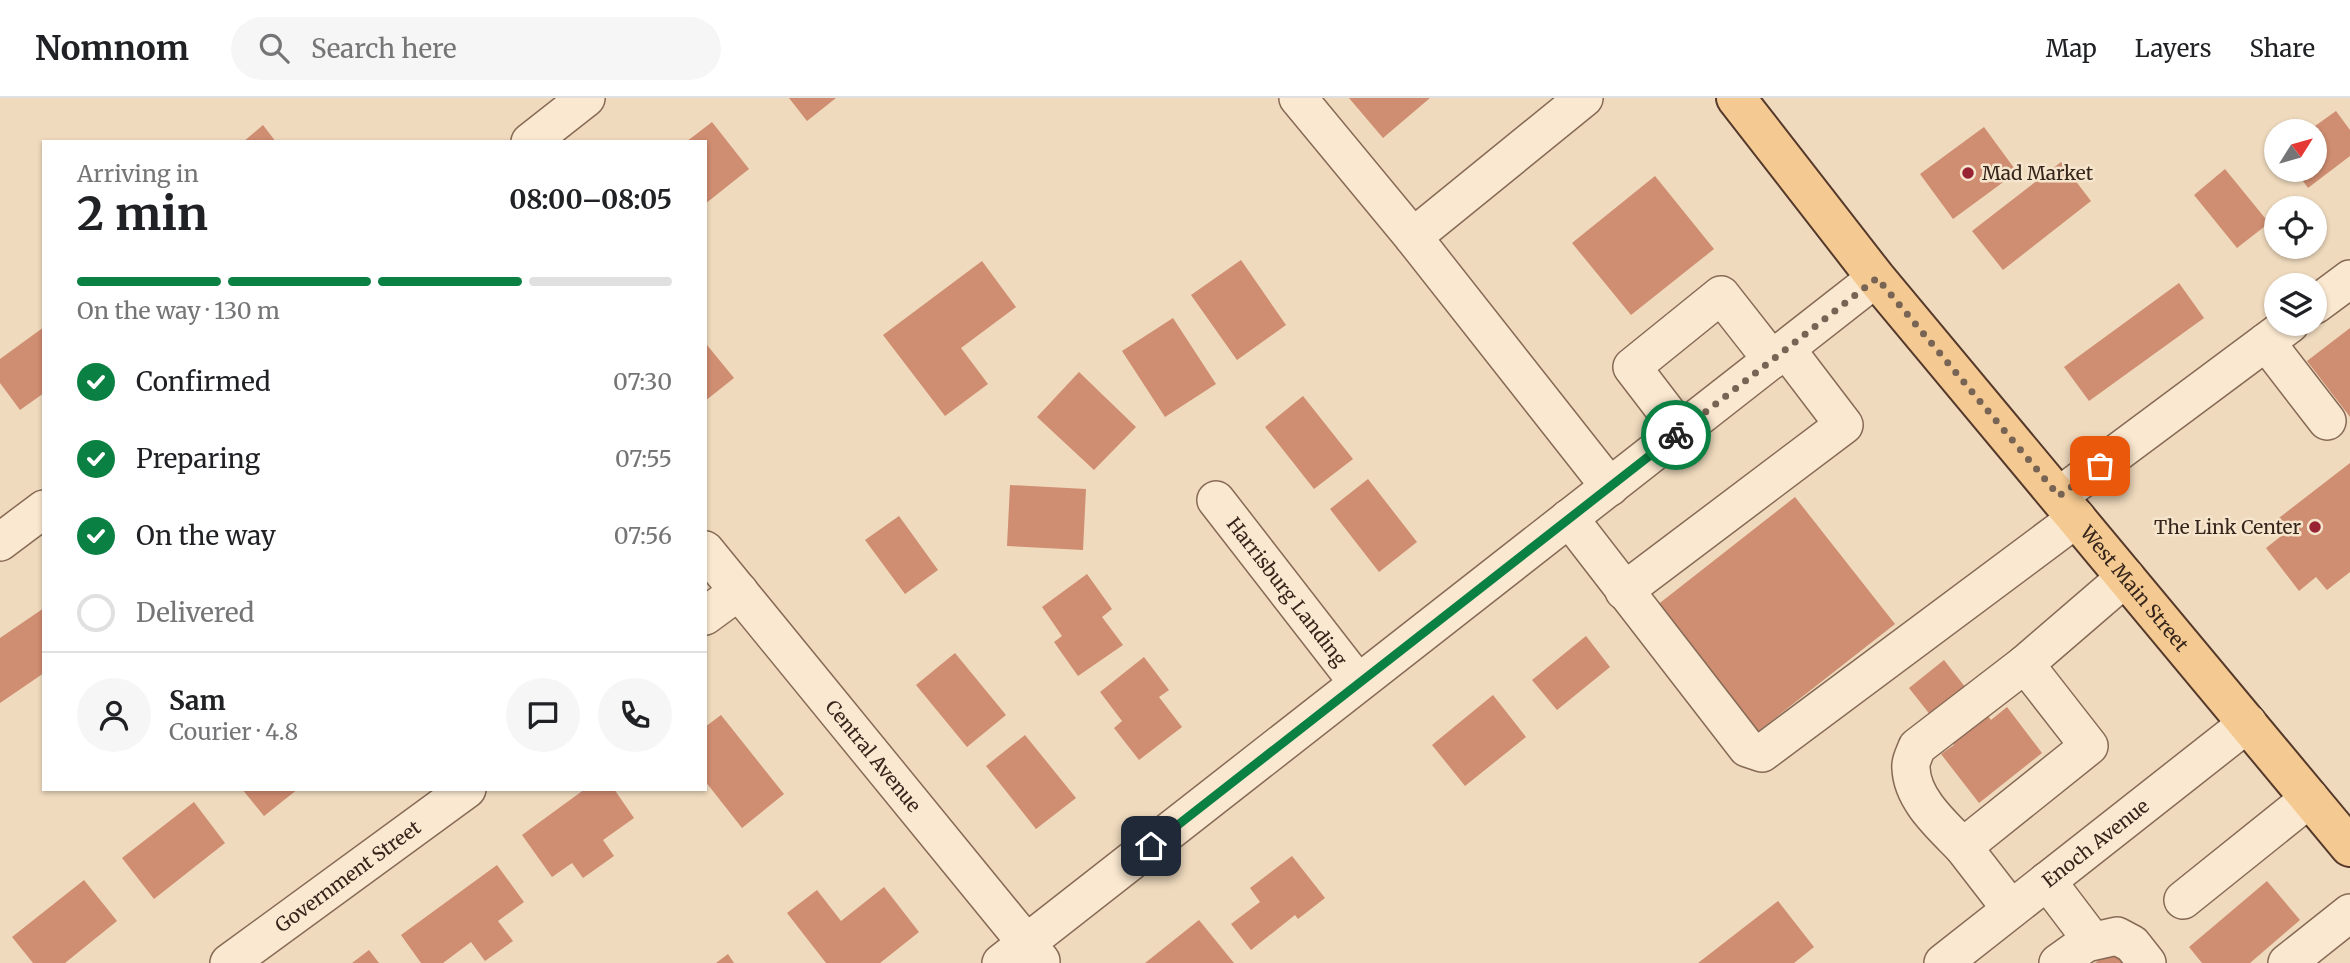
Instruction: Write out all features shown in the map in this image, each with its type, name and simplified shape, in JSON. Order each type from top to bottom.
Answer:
[{"type":"main road","name":"West Main Street","points":[[1736,98],[1877,278],[2248,723],[2335,820]]},
{"type":"street","points":[[533,140],[586,98]]},
{"type":"street","points":[[1298,98],[1413,237],[1610,487]]},
{"type":"street","points":[[1413,237],[1584,98]]},
{"type":"street","points":[[1024,957],[1358,683],[1877,278]]},
{"type":"street","points":[[2327,296],[2350,279]]},
{"type":"street","points":[[1624,591],[1844,425],[1721,295],[1632,367],[1681,431]]},
{"type":"street","points":[[1569,519],[1747,748],[1762,754],[2274,336]]},
{"type":"street","points":[[2280,336],[2327,421]]},
{"type":"street","name":"Harrisburg Landing","points":[[1216,500],[1358,683]]},
{"type":"street","points":[[0,542],[42,510]]},
{"type":"street","name":"Central Avenue","points":[[707,552],[1024,957]]},
{"type":"street","points":[[2011,909],[1963,847],[1928,809],[1916,789],[1910,767],[1917,747],[2025,664],[2126,577]]},
{"type":"street","points":[[707,615],[739,591]]},
{"type":"street","points":[[1963,847],[2089,746],[2025,664]]},
{"type":"street","name":"Enoch Avenue","points":[[1943,963],[1983,951],[2011,909],[2248,723]]},
{"type":"street","name":"Government Street","points":[[229,963],[464,791]]},
{"type":"street","points":[[2183,900],[2335,820]]},
{"type":"street","points":[[2047,881],[2088,935],[2072,953]]},
{"type":"street","points":[[2287,963],[2350,913]]},
{"type":"street","points":[[2072,953],[2117,936],[2132,944],[2147,963]]},
{"type":"building","points":[[789,98],[836,98],[807,121]]},
{"type":"building","points":[[1349,98],[1430,98],[1383,138]]},
{"type":"building","points":[[2336,111],[2350,130],[2350,156],[2328,173],[2328,119],[2325,119]]},
{"type":"building","points":[[712,122],[749,169],[707,202],[707,140],[689,140]]},
{"type":"building","points":[[263,125],[274,140],[245,140]]},
{"type":"building","points":[[1984,127],[2017,172],[1953,219],[1920,174]]},
{"type":"building","points":[[2061,162],[2091,201],[2003,270],[1972,231]]},
{"type":"building","points":[[2225,169],[2264,217],[2264,227],[2237,248],[2194,195]]},
{"type":"building","points":[[1655,176],[1714,249],[1631,315],[1572,243]]},
{"type":"building","points":[[2304,182],[2316,182],[2308,188]]},
{"type":"building","points":[[1241,260],[1286,325],[1237,360],[1191,295]]},
{"type":"building","points":[[982,261],[1016,307],[961,348],[988,384],[945,416],[883,335]]},
{"type":"building","points":[[2179,283],[2204,318],[2089,401],[2064,367]]},
{"type":"building","points":[[1173,318],[1216,384],[1165,417],[1122,351]]},
{"type":"building","points":[[42,328],[42,394],[20,410],[0,383],[0,359]]},
{"type":"building","points":[[2350,328],[2350,417],[2307,361]]},
{"type":"building","points":[[707,345],[734,378],[707,399]]},
{"type":"building","points":[[1079,372],[1136,427],[1094,470],[1037,417]]},
{"type":"building","points":[[1303,396],[1353,459],[1314,489],[1265,427]]},
{"type":"building","name":"The Link Center","points":[[2350,463],[2350,572],[2327,590],[2316,577],[2299,591],[2266,548],[2285,533],[2275,521]]},
{"type":"building","points":[[1368,479],[1417,542],[1379,572],[1330,509]]},
{"type":"building","points":[[1010,485],[1086,489],[1083,550],[1007,546]]},
{"type":"building","points":[[1795,497],[1895,624],[1756,733],[1656,606]]},
{"type":"building","points":[[899,516],[938,570],[905,594],[865,540]]},
{"type":"building","points":[[1087,574],[1112,609],[1102,617],[1123,645],[1078,676],[1054,642],[1062,636],[1042,607]]},
{"type":"building","points":[[42,609],[42,674],[0,703],[0,638]]},
{"type":"building","points":[[1586,636],[1610,667],[1557,710],[1532,680]]},
{"type":"building","points":[[955,653],[1006,715],[967,747],[916,685]]},
{"type":"building","points":[[1144,657],[1169,690],[1159,697],[1182,727],[1139,760],[1114,728],[1122,721],[1100,692]]},
{"type":"building","points":[[1944,660],[1991,720],[2007,707],[2042,753],[1979,803],[1941,754],[1954,745],[1909,688]]},
{"type":"building","points":[[1493,695],[1526,737],[1465,786],[1432,745]]},
{"type":"building","points":[[721,715],[784,794],[742,828],[707,784],[707,726]]},
{"type":"building","points":[[1025,735],[1076,798],[1036,829],[986,766]]},
{"type":"building","points":[[244,791],[295,791],[264,816]]},
{"type":"building","points":[[582,791],[615,791],[634,818],[603,840],[614,856],[583,878],[572,863],[552,877],[522,835]]},
{"type":"building","points":[[194,802],[225,843],[154,899],[122,858]]},
{"type":"building","points":[[1292,856],[1325,898],[1298,919],[1295,915],[1251,950],[1231,924],[1260,902],[1250,888]]},
{"type":"building","points":[[497,865],[524,902],[498,921],[513,941],[485,961],[471,942],[443,963],[421,963],[401,935]]},
{"type":"building","points":[[84,880],[117,921],[65,963],[33,963],[12,937]]},
{"type":"building","points":[[2267,881],[2300,920],[2250,963],[2202,963],[2189,947]]},
{"type":"building","points":[[884,887],[919,932],[880,963],[826,963],[787,913],[817,890],[841,921]]},
{"type":"building","points":[[1778,901],[1814,947],[1794,963],[1698,963]]},
{"type":"building","points":[[1199,920],[1234,963],[1145,963]]},
{"type":"building","points":[[2118,945],[2132,963],[2095,963]]},
{"type":"building","points":[[369,950],[379,963],[352,963]]},
{"type":"building","points":[[728,954],[734,963],[716,963]]},
{"type":"way so far","points":[[1676,435],[1877,278],[2059,496],[2100,466]]},
{"type":"place","name":"Mad Market","points":[[1968,173]]},
{"type":"place","name":"The Link Center","points":[[2315,527]]},
{"type":"route","points":[[1151,846],[1676,435]]}]
